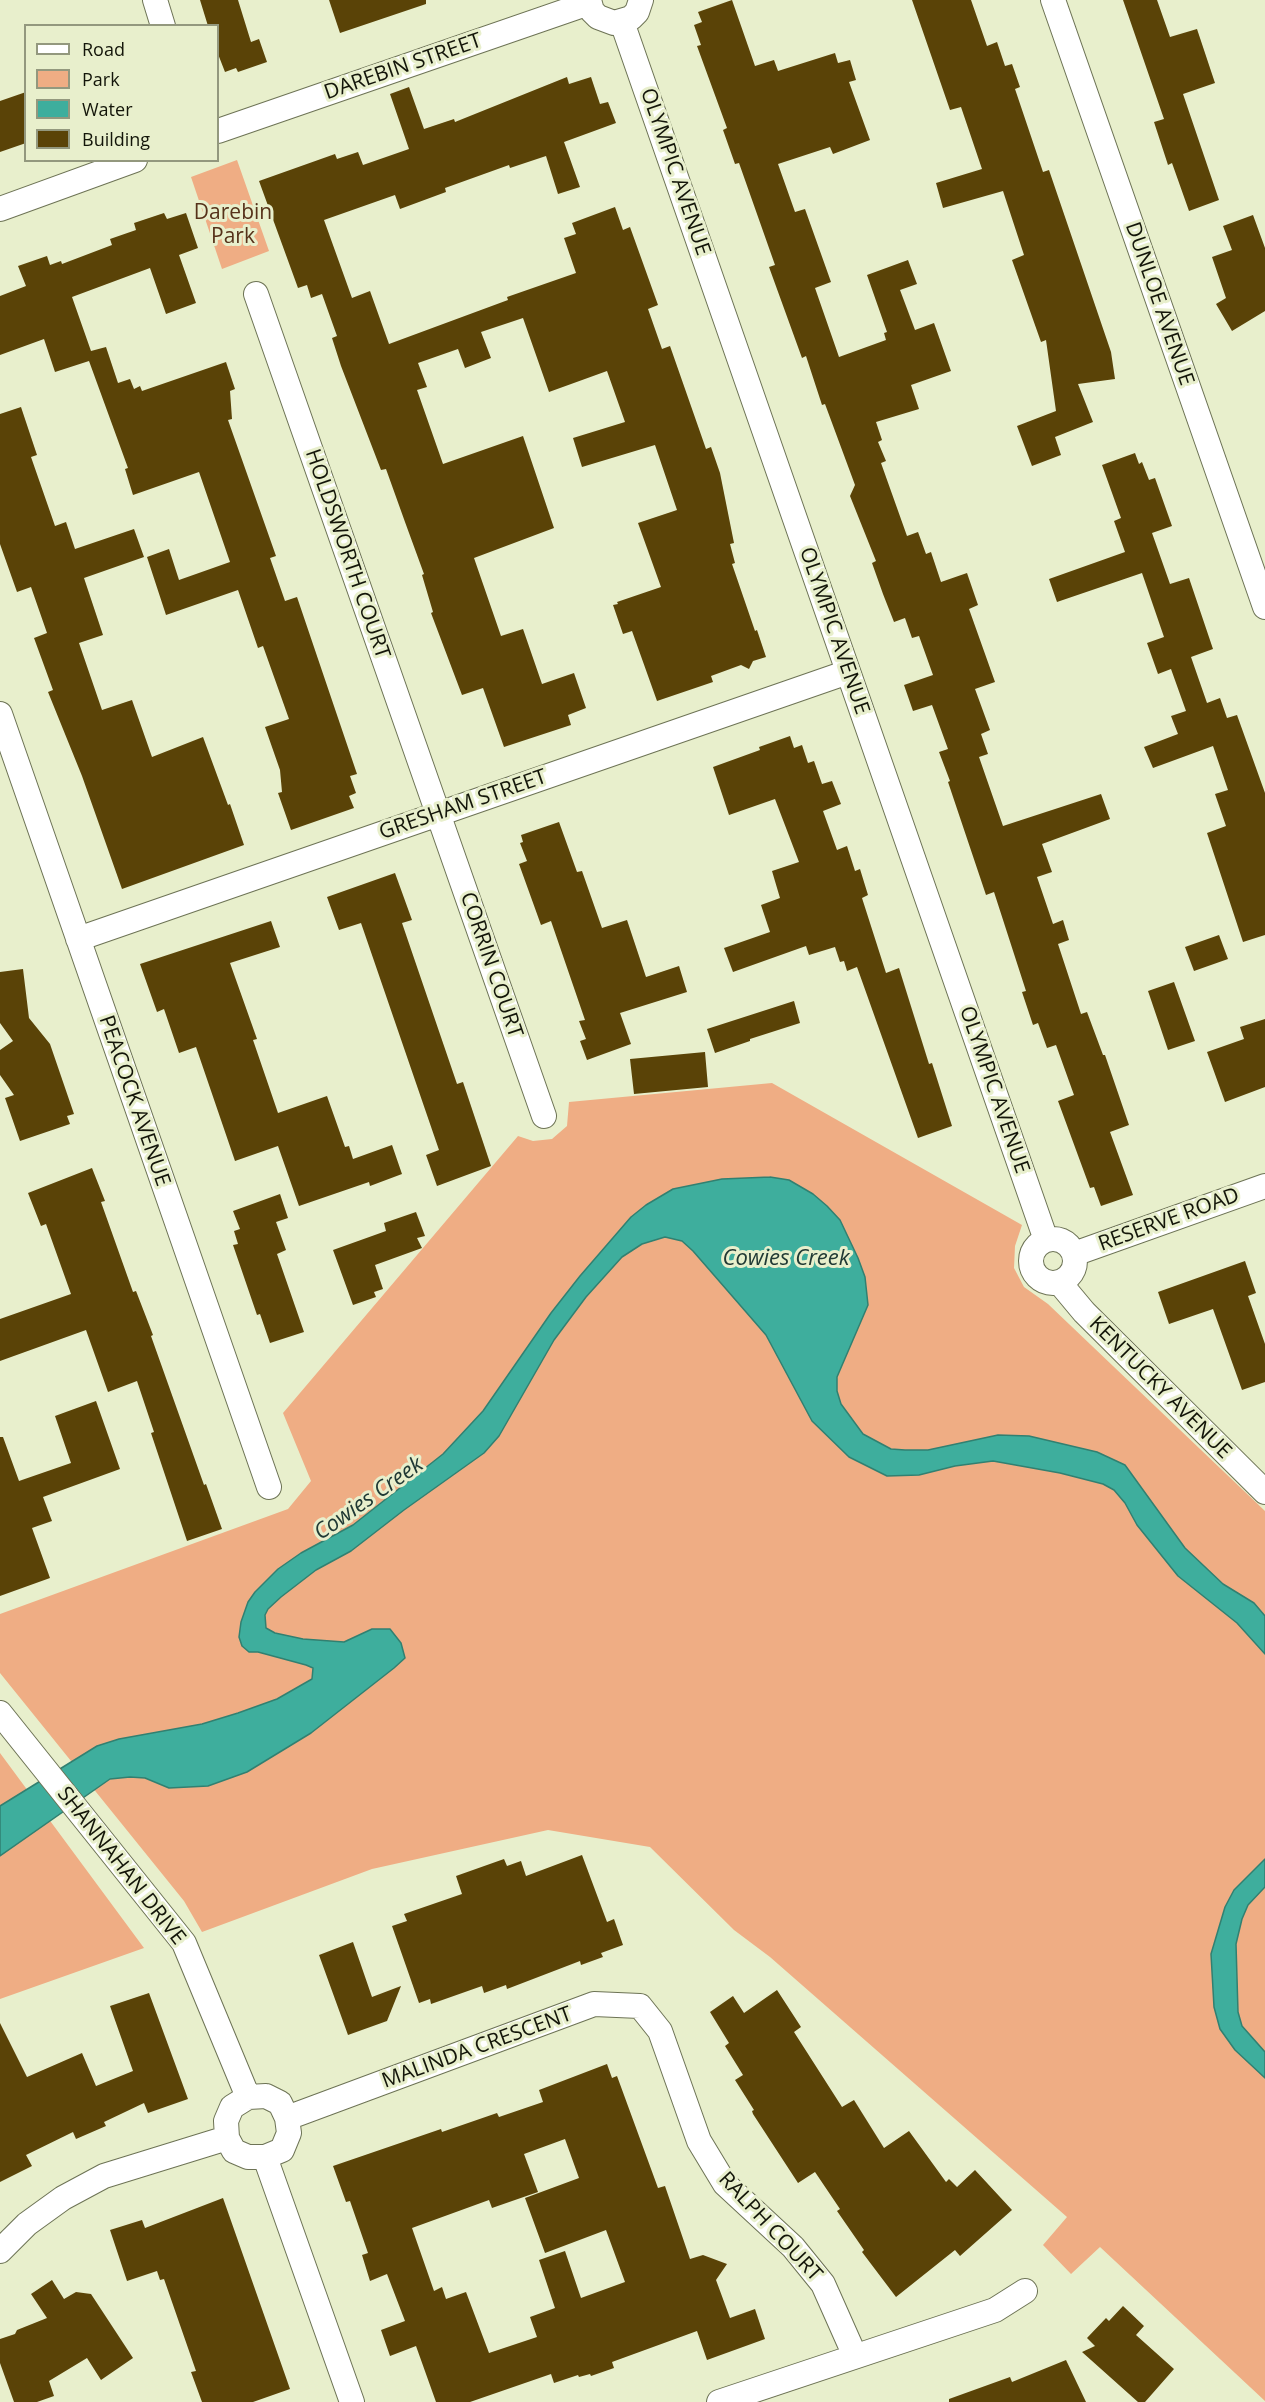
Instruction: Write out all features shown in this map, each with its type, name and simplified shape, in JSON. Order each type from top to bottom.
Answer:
[{"type":"street","points":[[155,0],[163,24]]},
{"type":"street","points":[[589,2],[598,17],[606,22],[622,22],[637,12],[641,0]]},
{"type":"street","name":"DUNLOE AVENUE","points":[[1053,0],[1265,608]]},
{"type":"street","name":"DAREBIN STREET","points":[[219,131],[589,2]]},
{"type":"street","name":"OLYMPIC AVENUE","points":[[622,22],[1046,1240]]},
{"type":"street","points":[[0,209],[129,162]]},
{"type":"street","name":"HOLDSWORTH COURT","points":[[256,294],[439,814]]},
{"type":"street","name":"GRESHAM STREET","points":[[78,939],[848,672]]},
{"type":"street","name":"PEACOCK AVENUE","points":[[0,714],[269,1487]]},
{"type":"street","name":"CORRIN COURT","points":[[439,814],[544,1116]]},
{"type":"street","name":"RESERVE ROAD","points":[[1074,1254],[1265,1186]]},
{"type":"street","points":[[1053,1239],[1066,1243],[1074,1254],[1074,1268],[1059,1282],[1051,1282],[1038,1276],[1031,1264],[1034,1249],[1046,1240],[1053,1239]]},
{"type":"street","name":"KENTUCKY AVENUE","points":[[1059,1282],[1084,1312],[1265,1492]]},
{"type":"street","name":"SHANNAHAN DRIVE","points":[[0,1713],[184,1943],[248,2097]]},
{"type":"street","name":"MALINDA CRESCENT","points":[[287,2118],[594,2004],[640,2006],[660,2031]]},
{"type":"street","name":"RALPH COURT","points":[[660,2031],[699,2141],[725,2184],[793,2247],[823,2284],[855,2356]]},
{"type":"street","points":[[266,2096],[280,2103],[287,2118],[290,2133],[282,2150],[265,2157],[248,2157],[234,2151],[227,2138],[226,2121],[232,2107],[248,2097],[266,2096]]},
{"type":"street","points":[[0,2251],[36,2217],[63,2198],[104,2176],[227,2138]]},
{"type":"street","points":[[265,2157],[352,2402]]},
{"type":"street","points":[[718,2402],[995,2310],[1025,2291]]},
{"type":"green space","name":"Darebin Park","points":[[237,160],[269,251],[222,269],[191,177]]},
{"type":"green space","points":[[772,1083],[1022,1225],[1015,1246],[1014,1268],[1024,1287],[1048,1304],[1265,1511],[1265,2401],[1100,2247],[1071,2274],[1043,2245],[1067,2217],[770,1957],[734,1930],[650,1847],[548,1830],[372,1869],[202,1932],[184,1901],[0,1673],[0,1614],[288,1509],[311,1481],[283,1413],[518,1136],[533,1141],[552,1139],[567,1126],[569,1102]]},
{"type":"green space","points":[[0,1753],[144,1948],[0,1999]]},
{"type":"water","name":"Cowies Creek","points":[[770,1177],[789,1180],[813,1194],[827,1206],[840,1220],[865,1277],[868,1305],[837,1377],[837,1391],[841,1404],[863,1434],[891,1449],[905,1450],[928,1450],[998,1435],[1029,1436],[1097,1452],[1125,1465],[1185,1548],[1223,1584],[1254,1603],[1265,1616],[1265,1654],[1237,1623],[1178,1576],[1137,1525],[1125,1503],[1114,1490],[1103,1484],[1060,1473],[993,1461],[955,1466],[919,1475],[887,1476],[849,1457],[812,1421],[766,1335],[693,1251],[682,1241],[665,1237],[642,1244],[622,1257],[586,1297],[554,1340],[499,1436],[484,1453],[351,1551],[316,1570],[281,1597],[265,1615],[266,1628],[275,1633],[303,1639],[344,1642],[372,1629],[390,1629],[401,1643],[405,1658],[311,1733],[247,1772],[208,1786],[169,1788],[145,1778],[110,1779],[0,1856],[0,1806],[97,1746],[119,1739],[202,1724],[238,1713],[277,1699],[312,1679],[313,1668],[258,1652],[249,1652],[242,1646],[239,1637],[241,1622],[248,1602],[255,1592],[278,1569],[301,1553],[353,1525],[443,1454],[483,1411],[551,1313],[631,1217],[673,1189],[722,1179]]},
{"type":"water","points":[[1265,1859],[1265,1887],[1248,1905],[1236,1944],[1238,2012],[1242,2026],[1265,2052],[1265,2078],[1235,2050],[1220,2029],[1214,2007],[1211,1954],[1225,1907],[1234,1890]]},
{"type":"building","points":[[200,0],[238,0],[251,42],[259,39],[267,62],[238,72],[236,68],[225,72],[219,57],[219,24],[207,24]]},
{"type":"building","points":[[329,0],[426,0],[426,4],[340,33]]},
{"type":"building","points":[[732,0],[755,66],[774,60],[778,71],[835,53],[838,63],[850,60],[856,80],[849,82],[870,140],[833,154],[830,147],[778,164],[795,212],[805,209],[831,282],[815,288],[839,357],[886,340],[884,333],[887,332],[867,275],[908,260],[917,284],[900,290],[915,330],[934,323],[951,371],[911,385],[919,409],[876,422],[882,440],[878,442],[886,461],[881,463],[907,536],[918,532],[926,554],[931,552],[941,582],[967,573],[978,605],[969,609],[995,682],[975,689],[990,730],[981,734],[988,754],[979,757],[1003,826],[1101,794],[1110,819],[1042,844],[1052,872],[1037,877],[1053,924],[1063,920],[1069,940],[1058,944],[1081,1014],[1087,1012],[1103,1055],[1105,1055],[1129,1125],[1110,1132],[1133,1195],[1101,1206],[1094,1187],[1090,1188],[1058,1101],[1074,1095],[1056,1045],[1047,1048],[1038,1023],[1033,1025],[1022,992],[1026,991],[994,892],[986,895],[948,782],[950,781],[939,752],[948,749],[932,705],[913,711],[904,685],[933,675],[919,636],[912,638],[905,618],[894,622],[883,594],[872,563],[876,561],[850,496],[855,485],[825,404],[822,405],[806,356],[802,358],[769,267],[775,265],[739,163],[735,164],[723,130],[727,128],[697,46],[701,45],[694,25],[702,22],[698,12]]},
{"type":"building","points":[[912,0],[971,0],[987,46],[997,42],[1005,66],[1012,64],[1020,87],[1015,89],[1043,172],[1049,170],[1111,352],[1115,379],[1078,384],[1093,422],[1055,437],[1061,455],[1032,466],[1017,426],[1056,411],[1046,340],[1041,342],[1012,260],[1024,255],[1003,191],[943,208],[936,183],[982,169],[961,107],[950,110]]},
{"type":"building","points":[[1123,0],[1157,0],[1170,37],[1197,29],[1215,83],[1183,94],[1219,200],[1189,211],[1172,163],[1168,165],[1154,122],[1164,119]]},
{"type":"building","points":[[567,77],[569,84],[591,77],[600,104],[608,102],[616,123],[564,142],[580,187],[558,194],[546,156],[510,168],[509,165],[445,188],[446,192],[400,209],[395,195],[324,220],[352,298],[370,291],[389,344],[508,300],[507,297],[576,273],[564,238],[576,234],[572,223],[615,207],[623,230],[630,227],[658,305],[648,309],[662,349],[670,346],[706,449],[711,447],[720,473],[734,543],[730,544],[735,563],[732,564],[766,657],[753,661],[749,669],[741,665],[711,676],[713,682],[657,701],[632,631],[623,634],[613,605],[661,587],[638,523],[677,510],[655,445],[582,467],[573,438],[625,422],[607,371],[549,392],[523,318],[481,332],[491,358],[465,368],[458,349],[418,363],[427,387],[417,390],[443,464],[523,436],[554,528],[474,558],[501,636],[523,629],[542,684],[574,673],[586,708],[568,715],[571,725],[504,747],[483,688],[462,695],[431,613],[433,612],[422,575],[424,574],[386,469],[381,470],[341,366],[332,338],[337,336],[322,294],[311,298],[307,285],[298,288],[259,181],[335,154],[337,159],[358,152],[363,165],[409,149],[390,94],[409,87],[424,129],[454,119],[455,122]]},
{"type":"building","points":[[24,93],[24,144],[0,152],[0,101]]},
{"type":"building","points":[[164,213],[167,219],[186,213],[198,248],[179,255],[196,303],[166,314],[150,268],[72,297],[91,351],[106,347],[118,383],[130,379],[134,389],[140,386],[142,391],[226,362],[235,389],[230,391],[232,419],[228,420],[276,556],[270,558],[285,601],[297,597],[357,774],[350,776],[356,793],[349,796],[354,808],[291,830],[278,793],[282,792],[280,770],[265,727],[289,719],[263,646],[258,648],[238,590],[166,615],[147,557],[169,549],[179,580],[230,562],[199,472],[133,495],[125,469],[128,468],[89,361],[55,372],[44,339],[0,355],[0,296],[26,286],[18,266],[47,256],[50,265],[61,261],[62,264],[112,245],[110,239],[136,230],[134,223]]},
{"type":"building","points":[[1253,215],[1265,248],[1265,311],[1232,331],[1216,304],[1226,298],[1212,257],[1232,250],[1223,226]]},
{"type":"building","points":[[21,407],[37,455],[31,457],[55,526],[66,522],[75,549],[134,529],[144,557],[84,578],[103,635],[79,643],[102,710],[132,700],[152,757],[203,737],[244,845],[122,889],[82,776],[48,692],[53,690],[34,638],[47,633],[31,587],[17,592],[0,544],[0,414]]},
{"type":"building","points":[[1135,453],[1139,464],[1142,462],[1149,480],[1155,478],[1172,526],[1152,533],[1170,584],[1189,578],[1213,649],[1191,657],[1207,703],[1220,698],[1227,718],[1237,715],[1265,793],[1265,935],[1243,942],[1207,833],[1226,826],[1215,794],[1228,790],[1213,746],[1153,768],[1144,747],[1178,734],[1171,716],[1186,711],[1171,669],[1158,674],[1147,643],[1164,637],[1142,573],[1057,602],[1049,579],[1125,552],[1114,521],[1121,518],[1102,465]]},
{"type":"building","points":[[790,736],[794,748],[802,745],[808,763],[814,761],[822,784],[832,781],[841,804],[823,811],[837,850],[847,846],[855,871],[860,869],[868,895],[862,898],[886,973],[899,968],[929,1064],[932,1063],[952,1126],[918,1138],[857,967],[847,971],[844,961],[840,962],[835,947],[809,955],[806,946],[733,972],[724,948],[770,932],[761,905],[780,898],[772,871],[799,862],[775,799],[729,815],[713,767]]},
{"type":"building","points":[[559,822],[577,872],[582,871],[602,928],[627,920],[646,977],[679,966],[687,992],[620,1013],[631,1044],[587,1060],[580,1041],[586,1039],[579,1021],[585,1020],[551,921],[541,925],[519,864],[527,861],[520,843],[523,842],[521,835]]},
{"type":"building","points":[[395,873],[412,920],[402,923],[457,1084],[463,1082],[491,1166],[437,1186],[426,1155],[439,1150],[361,923],[339,930],[327,897]]},
{"type":"building","points":[[271,921],[280,947],[230,963],[257,1039],[253,1040],[278,1113],[327,1096],[345,1147],[349,1146],[353,1159],[392,1145],[402,1174],[370,1186],[369,1182],[299,1206],[278,1146],[235,1161],[196,1047],[179,1053],[164,1009],[157,1012],[140,964]]},
{"type":"building","points":[[1219,935],[1228,959],[1194,971],[1185,947]]},
{"type":"building","points":[[23,969],[29,1018],[50,1044],[74,1114],[67,1116],[70,1124],[20,1141],[5,1098],[14,1095],[0,1075],[0,1050],[13,1041],[0,1023],[0,972]]},
{"type":"building","points":[[1174,982],[1195,1041],[1168,1050],[1148,991]]},
{"type":"building","points":[[794,1001],[800,1023],[715,1053],[707,1029]]},
{"type":"building","points":[[1265,1019],[1265,1087],[1225,1102],[1207,1052],[1244,1039],[1240,1027]]},
{"type":"building","points":[[705,1052],[708,1087],[634,1094],[630,1059]]},
{"type":"building","points":[[92,1168],[105,1201],[101,1202],[133,1292],[136,1291],[153,1335],[151,1336],[222,1529],[187,1541],[151,1433],[154,1432],[137,1381],[108,1392],[86,1330],[0,1361],[0,1319],[71,1294],[46,1224],[41,1226],[28,1193]]},
{"type":"building","points":[[280,1194],[288,1218],[276,1222],[286,1250],[277,1254],[304,1332],[270,1343],[260,1314],[257,1315],[233,1245],[238,1244],[234,1231],[240,1229],[233,1211]]},
{"type":"building","points":[[416,1212],[425,1236],[417,1238],[422,1248],[375,1265],[383,1289],[374,1292],[376,1297],[353,1305],[333,1250],[386,1231],[384,1223]]},
{"type":"building","points":[[1245,1261],[1256,1293],[1248,1296],[1265,1344],[1265,1382],[1242,1390],[1213,1309],[1169,1324],[1158,1292]]},
{"type":"building","points":[[96,1401],[120,1469],[43,1497],[52,1521],[32,1528],[50,1578],[0,1596],[0,1437],[3,1437],[19,1481],[71,1463],[55,1416]]},
{"type":"building","points":[[582,1855],[607,1922],[614,1919],[623,1945],[601,1953],[603,1957],[581,1965],[580,1961],[507,1989],[506,1985],[484,1993],[482,1986],[431,2004],[430,1999],[419,2003],[392,1926],[407,1921],[404,1914],[462,1894],[456,1876],[504,1859],[507,1866],[521,1861],[526,1876]]},
{"type":"building","points":[[353,1942],[372,1997],[401,1986],[387,2021],[348,2035],[319,1955]]},
{"type":"building","points":[[777,1990],[801,2027],[794,2032],[842,2107],[854,2100],[884,2148],[909,2131],[946,2182],[949,2179],[957,2187],[975,2170],[1012,2210],[960,2256],[955,2250],[896,2297],[862,2252],[864,2250],[837,2211],[840,2209],[815,2172],[798,2183],[753,2114],[754,2110],[735,2080],[743,2075],[725,2046],[729,2043],[710,2012],[733,1996],[744,2013]]},
{"type":"building","points":[[149,1993],[188,2099],[148,2113],[144,2103],[104,2122],[106,2126],[76,2139],[73,2132],[26,2155],[32,2166],[0,2182],[0,2023],[27,2077],[82,2053],[96,2086],[133,2071],[110,2006]]},
{"type":"building","points":[[607,2064],[612,2078],[617,2076],[658,2188],[665,2186],[690,2259],[703,2255],[727,2264],[716,2280],[730,2318],[755,2309],[765,2339],[707,2360],[697,2331],[612,2362],[614,2368],[591,2376],[590,2374],[579,2377],[578,2375],[554,2383],[551,2374],[470,2402],[436,2402],[416,2346],[390,2356],[381,2330],[405,2321],[387,2274],[370,2281],[362,2255],[368,2253],[350,2201],[346,2202],[333,2166],[441,2129],[442,2132],[497,2113],[499,2117],[543,2102],[539,2090]],"holes":[[[565,2139],[579,2178],[525,2198],[545,2253],[606,2230],[625,2282],[581,2298],[565,2251],[539,2260],[555,2308],[530,2317],[537,2337],[489,2353],[466,2292],[446,2299],[442,2287],[434,2291],[412,2228],[489,2200],[492,2208],[538,2192],[524,2154]]]},
{"type":"building","points":[[223,2198],[290,2389],[253,2402],[202,2402],[191,2372],[196,2371],[164,2279],[160,2280],[157,2271],[127,2281],[110,2230],[142,2220],[145,2228]]},
{"type":"building","points":[[52,2280],[64,2299],[76,2292],[91,2294],[133,2358],[101,2380],[87,2358],[49,2381],[54,2396],[37,2402],[14,2402],[0,2363],[0,2339],[47,2318],[31,2294]]},
{"type":"building","points":[[1123,2306],[1144,2326],[1136,2335],[1174,2369],[1145,2402],[1138,2402],[1082,2352],[1095,2346],[1087,2338],[1106,2318],[1109,2321]]},
{"type":"building","points":[[1066,2360],[1086,2402],[949,2402],[949,2399],[1010,2377],[1012,2382]]}]
